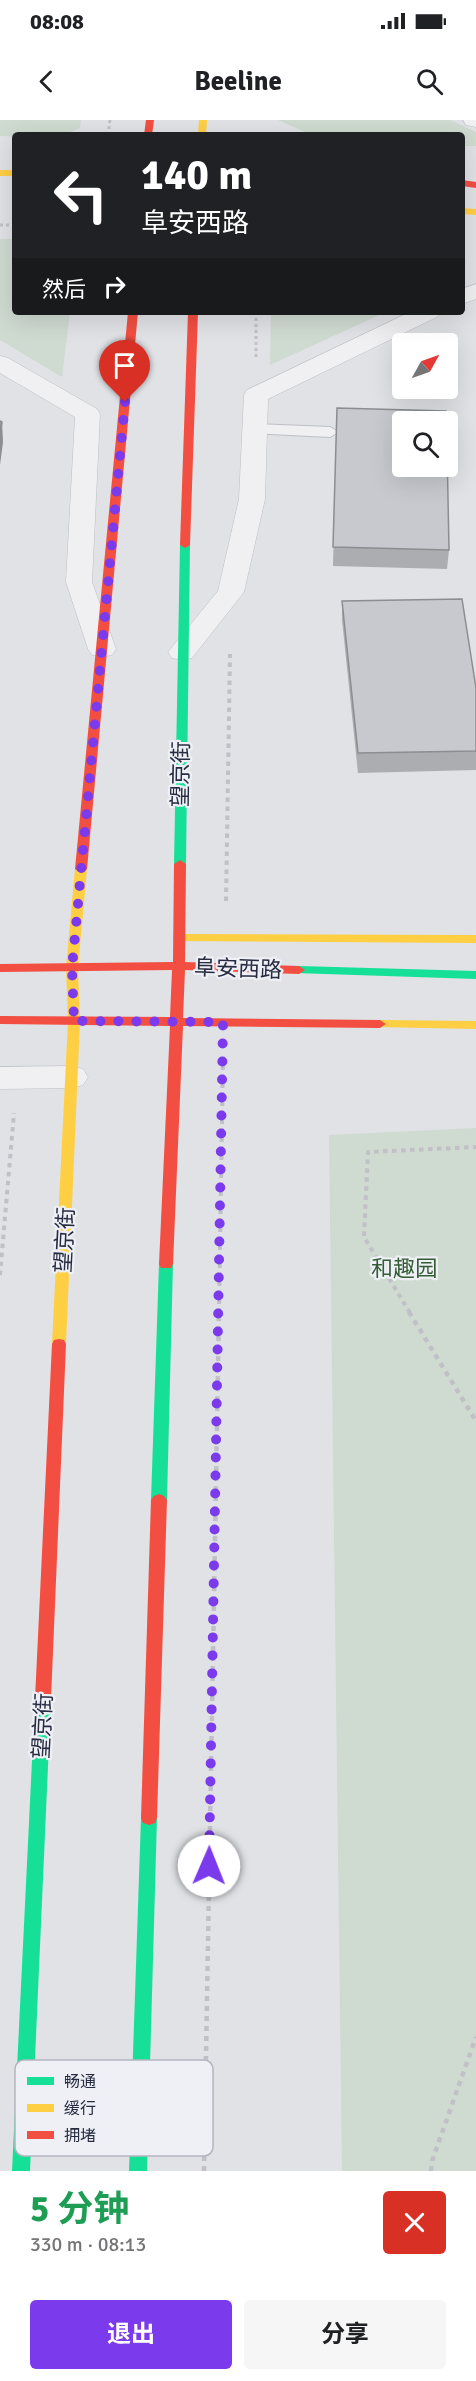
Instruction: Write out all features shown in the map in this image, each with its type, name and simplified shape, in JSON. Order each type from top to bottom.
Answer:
[{"type":"main road","name":"望京街","points":[[26,2060],[72,1077],[74,1021],[72,968],[133,315]]},
{"type":"main road","name":"望京街","points":[[141,2060],[174,1021],[179,938],[182,652],[194,315]]},
{"type":"main road","points":[[179,938],[476,939]]},
{"type":"main road","name":"阜安西路","points":[[0,968],[178,966],[476,975]]},
{"type":"main road","points":[[0,1020],[476,1025]]},
{"type":"main road","name":"望京街","points":[[21,2171],[22,2156]]},
{"type":"main road","name":"望京街","points":[[138,2156],[138,2171]]},
{"type":"street","points":[[182,652],[231,592],[252,499],[256,395],[423,315]]},
{"type":"street","points":[[0,363],[88,414],[79,582],[102,649]]},
{"type":"street","points":[[0,1078],[72,1077]]},
{"type":"lane","points":[[255,429],[330,432]]},
{"type":"path","points":[[256,315],[256,395]]},
{"type":"path","points":[[225,937],[231,592]]},
{"type":"path","points":[[206,2060],[223,1022]]},
{"type":"path","points":[[476,1147],[368,1152],[364,1237],[476,1421]]},
{"type":"path","points":[[431,2171],[432,2162],[476,2037]]},
{"type":"path","points":[[204,2156],[204,2171]]},
{"type":"green space","points":[[0,120],[81,120],[80,128],[71,132],[12,132],[12,136],[0,136]]},
{"type":"green space","points":[[278,120],[450,120],[476,132],[476,146],[465,146],[465,132],[305,132]]},
{"type":"green space","points":[[0,239],[12,239],[12,315],[70,315],[62,377],[0,340]]},
{"type":"green space","points":[[271,315],[379,315],[270,365]]},
{"type":"green space","name":"和趣园","points":[[476,1128],[476,2171],[342,2171],[329,1135]]},
{"type":"building","points":[[337,408],[446,411],[392,411],[392,477],[448,477],[449,550],[333,547]]},
{"type":"building","points":[[462,599],[476,688],[476,751],[358,753],[342,601]]},
{"type":"traffic: fast","points":[[180,864],[185,545]]},
{"type":"traffic: fast","points":[[299,970],[476,975]]},
{"type":"traffic: fast","points":[[159,1500],[166,1264]]},
{"type":"traffic: fast","points":[[26,2060],[43,1699]]},
{"type":"traffic: fast","points":[[141,2060],[149,1818]]},
{"type":"traffic: fast","points":[[21,2171],[22,2156]]},
{"type":"traffic: fast","points":[[138,2156],[138,2171]]},
{"type":"traffic: slow","points":[[202,132],[203,120]]},
{"type":"traffic: slow","points":[[0,173],[12,173]]},
{"type":"traffic: slow","points":[[465,211],[476,212]]},
{"type":"traffic: slow","points":[[59,1344],[74,1021],[72,968],[81,869]]},
{"type":"traffic: slow","points":[[179,938],[476,939]]},
{"type":"traffic: slow","points":[[380,1024],[476,1025]]},
{"type":"traffic: jam","points":[[148,132],[150,120]]},
{"type":"traffic: jam","points":[[465,183],[476,185]]},
{"type":"traffic: jam","points":[[81,869],[133,315]]},
{"type":"traffic: jam","points":[[185,545],[193,315]]},
{"type":"traffic: jam","points":[[166,1264],[179,966],[180,864]]},
{"type":"traffic: jam","points":[[0,968],[179,966],[299,970]]},
{"type":"traffic: jam","points":[[0,1020],[380,1024]]},
{"type":"traffic: jam","points":[[43,1699],[59,1344]]},
{"type":"traffic: jam","points":[[149,1818],[159,1500]]},
{"type":"route","points":[[125,402],[72,968],[74,1021],[223,1022],[209,1866]]}]
